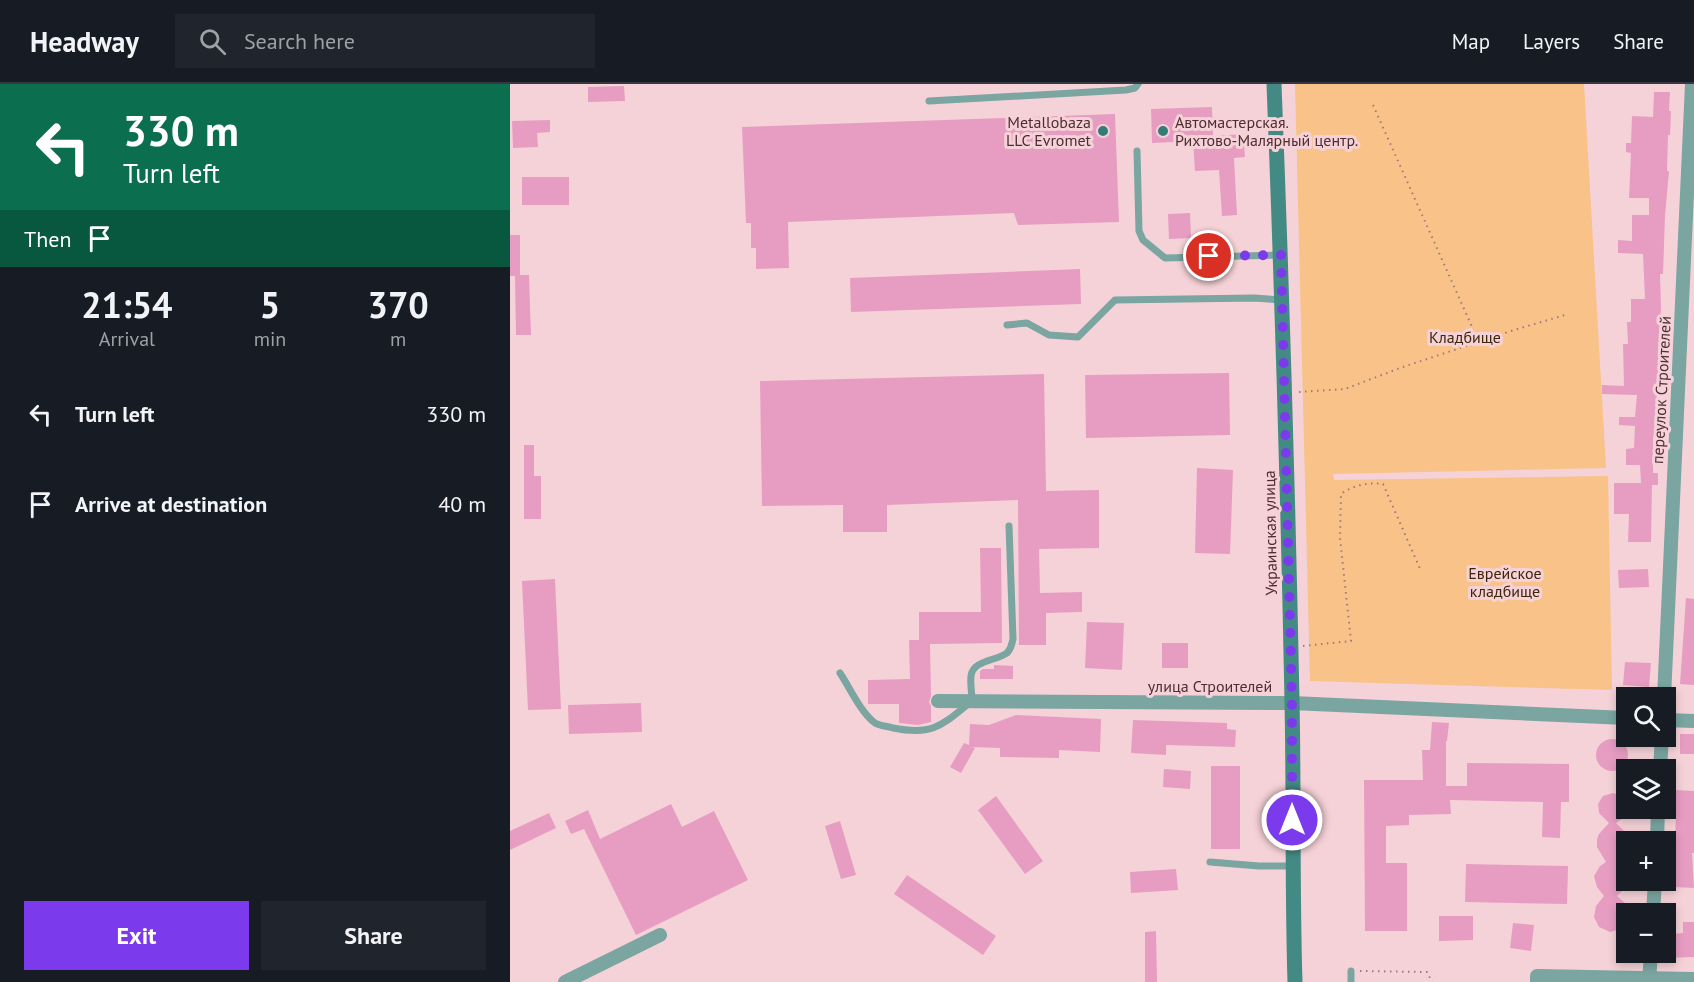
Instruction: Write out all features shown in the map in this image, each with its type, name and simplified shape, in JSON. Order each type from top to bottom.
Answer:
[{"type":"street","name":"Украинская улица","points":[[1274,84],[1281,255],[1291,647],[1295,982]]},
{"type":"street","name":"переулок Строителей","points":[[1665,687],[1690,208],[1692,84]]},
{"type":"street","name":"улица Строителей","points":[[938,700],[1292,703],[1616,718]]},
{"type":"street","points":[[1676,720],[1694,721]]},
{"type":"street","points":[[565,982],[660,935]]},
{"type":"street","points":[[1650,980],[1651,963]]},
{"type":"street","points":[[1537,979],[1694,979]]},
{"type":"lane","points":[[929,101],[1126,90],[1135,88],[1138,84]]},
{"type":"lane","points":[[1137,151],[1139,231],[1143,240],[1165,258],[1281,255]]},
{"type":"lane","points":[[1007,325],[1027,323],[1049,335],[1078,337],[1115,300],[1254,298],[1282,300]]},
{"type":"lane","points":[[840,674],[865,712],[876,724],[906,730],[929,730],[941,726],[972,701],[971,674],[983,663],[1007,653],[1013,639],[1009,526]]},
{"type":"lane","points":[[1210,862],[1292,866]]},
{"type":"lane","points":[[1351,971],[1351,982]]},
{"type":"path","points":[[1373,105],[1473,329],[1461,348]]},
{"type":"path","points":[[1299,392],[1344,389],[1565,315]]},
{"type":"path","points":[[1291,647],[1351,641],[1340,538],[1341,494],[1350,488],[1373,483],[1383,484],[1421,571]]},
{"type":"path","points":[[1351,971],[1426,972],[1432,982]]},
{"type":"green space","points":[[1295,84],[1584,84],[1606,468],[1333,474],[1334,480],[1608,476],[1612,690],[1310,681]]},
{"type":"building","points":[[624,86],[625,101],[588,102],[588,87]]},
{"type":"building","points":[[1654,92],[1670,92],[1669,111],[1671,111],[1670,135],[1668,135],[1667,171],[1669,171],[1663,274],[1660,274],[1661,308],[1656,436],[1653,436],[1653,473],[1658,473],[1658,485],[1652,485],[1651,542],[1628,542],[1629,514],[1614,514],[1614,483],[1641,483],[1640,465],[1626,465],[1626,449],[1634,448],[1635,426],[1619,425],[1619,417],[1635,417],[1637,395],[1602,394],[1602,385],[1624,386],[1623,344],[1628,344],[1627,322],[1631,322],[1631,299],[1645,299],[1643,254],[1618,253],[1618,240],[1632,241],[1632,215],[1649,215],[1649,198],[1629,198],[1631,153],[1626,152],[1626,143],[1631,143],[1632,116],[1653,117]]},
{"type":"building","points":[[1212,107],[1213,136],[1243,134],[1245,157],[1234,158],[1237,215],[1222,216],[1219,170],[1195,171],[1193,141],[1152,143],[1151,109]]},
{"type":"building","points":[[1115,114],[1119,222],[1018,225],[1014,213],[788,222],[789,268],[756,269],[756,248],[751,248],[751,223],[746,223],[742,127]]},
{"type":"building","points":[[550,120],[550,132],[537,133],[538,147],[513,148],[512,121]]},
{"type":"building","points":[[522,177],[569,177],[569,205],[522,205]]},
{"type":"building","points":[[1190,213],[1191,238],[1169,239],[1168,214]]},
{"type":"building","points":[[510,235],[520,235],[520,275],[529,275],[531,335],[516,335],[515,276],[510,276]]},
{"type":"building","points":[[1080,269],[1081,304],[851,312],[850,278]]},
{"type":"building","points":[[1229,373],[1230,435],[1086,438],[1085,375]]},
{"type":"building","points":[[1044,374],[1046,491],[1099,490],[1099,548],[1039,549],[1040,593],[1082,592],[1082,612],[1046,613],[1046,645],[1019,645],[1018,500],[887,505],[887,532],[843,532],[843,505],[762,506],[760,381]]},
{"type":"building","points":[[524,445],[534,445],[534,476],[541,476],[541,519],[524,519]]},
{"type":"building","points":[[1197,468],[1233,470],[1230,554],[1195,553]]},
{"type":"building","points":[[980,548],[1001,548],[1002,643],[930,644],[931,722],[918,725],[899,723],[899,704],[868,704],[868,680],[910,679],[909,640],[919,640],[919,612],[981,612]]},
{"type":"building","points":[[1648,569],[1649,587],[1619,588],[1618,570]]},
{"type":"building","points":[[555,579],[561,709],[528,710],[522,581]]},
{"type":"building","points":[[1686,598],[1694,599],[1694,685],[1680,684]]},
{"type":"building","points":[[1087,622],[1124,623],[1122,670],[1085,668]]},
{"type":"building","points":[[1162,643],[1188,643],[1188,668],[1162,668]]},
{"type":"building","points":[[1625,662],[1651,663],[1649,687],[1623,685]]},
{"type":"building","points":[[994,665],[1013,666],[1013,679],[980,679],[980,671],[994,669]]},
{"type":"building","points":[[641,703],[642,732],[569,734],[568,705]]},
{"type":"building","points":[[1016,715],[1101,719],[1100,752],[1059,750],[1059,758],[1000,757],[1000,748],[972,747],[975,748],[961,773],[950,767],[964,743],[969,745],[970,724],[989,725]]},
{"type":"building","points":[[1133,720],[1227,723],[1227,729],[1236,730],[1235,747],[1166,745],[1166,755],[1131,753]]},
{"type":"building","points":[[1432,722],[1449,723],[1446,741],[1446,786],[1467,786],[1467,763],[1569,764],[1569,802],[1561,802],[1560,838],[1542,837],[1543,802],[1450,800],[1451,814],[1409,815],[1409,825],[1386,826],[1386,863],[1407,863],[1407,931],[1365,931],[1364,780],[1423,780],[1422,750],[1430,750]]},
{"type":"building","points":[[1680,734],[1694,734],[1694,754],[1680,754]]},
{"type":"building","points":[[1606,740],[1616,740],[1616,747],[1627,749],[1627,759],[1616,759],[1616,770],[1606,770],[1597,761],[1597,749]]},
{"type":"building","points":[[1211,766],[1240,766],[1240,849],[1211,849]]},
{"type":"building","points":[[1164,769],[1191,771],[1190,789],[1163,787]]},
{"type":"building","points":[[1676,790],[1694,791],[1694,853],[1692,853],[1694,888],[1676,887]]},
{"type":"building","points":[[1616,794],[1616,819],[1622,819],[1616,823],[1624,831],[1616,831],[1616,891],[1622,891],[1617,896],[1625,903],[1616,903],[1616,930],[1610,932],[1599,927],[1594,917],[1596,906],[1604,896],[1597,887],[1594,876],[1600,866],[1606,862],[1597,847],[1599,834],[1609,823],[1599,813],[1598,804],[1603,796]]},
{"type":"building","points":[[996,796],[1043,861],[1025,874],[978,810]]},
{"type":"building","points":[[671,804],[682,827],[714,811],[748,880],[636,935],[584,829],[571,834],[565,821],[588,810],[600,839]]},
{"type":"building","points":[[549,813],[556,828],[510,850],[510,831]]},
{"type":"building","points":[[840,821],[856,875],[841,879],[825,826]]},
{"type":"building","points":[[1466,864],[1568,866],[1567,904],[1465,902]]},
{"type":"building","points":[[1176,869],[1178,890],[1131,893],[1130,872]]},
{"type":"building","points":[[907,875],[996,936],[983,955],[894,894]]},
{"type":"building","points":[[1439,916],[1473,916],[1473,940],[1439,941]]},
{"type":"building","points":[[1683,922],[1694,922],[1694,957],[1676,958],[1676,934],[1683,933]]},
{"type":"building","points":[[1513,923],[1534,925],[1531,951],[1510,948]]},
{"type":"building","points":[[1156,931],[1157,982],[1145,982],[1145,932]]},
{"type":"place","name":"Metallobaza LLC Evromet","points":[[1103,131]]},
{"type":"place","name":"Автомастерская. Рихтово-Малярный центр.","points":[[1163,131]]},
{"type":"route","points":[[1209,256],[1281,255],[1292,703],[1292,820]]},
{"type":"park label","name":"Кладбище","points":[[1465,337]]},
{"type":"park label","name":"Еврейское кладбище","points":[[1505,582]]}]
